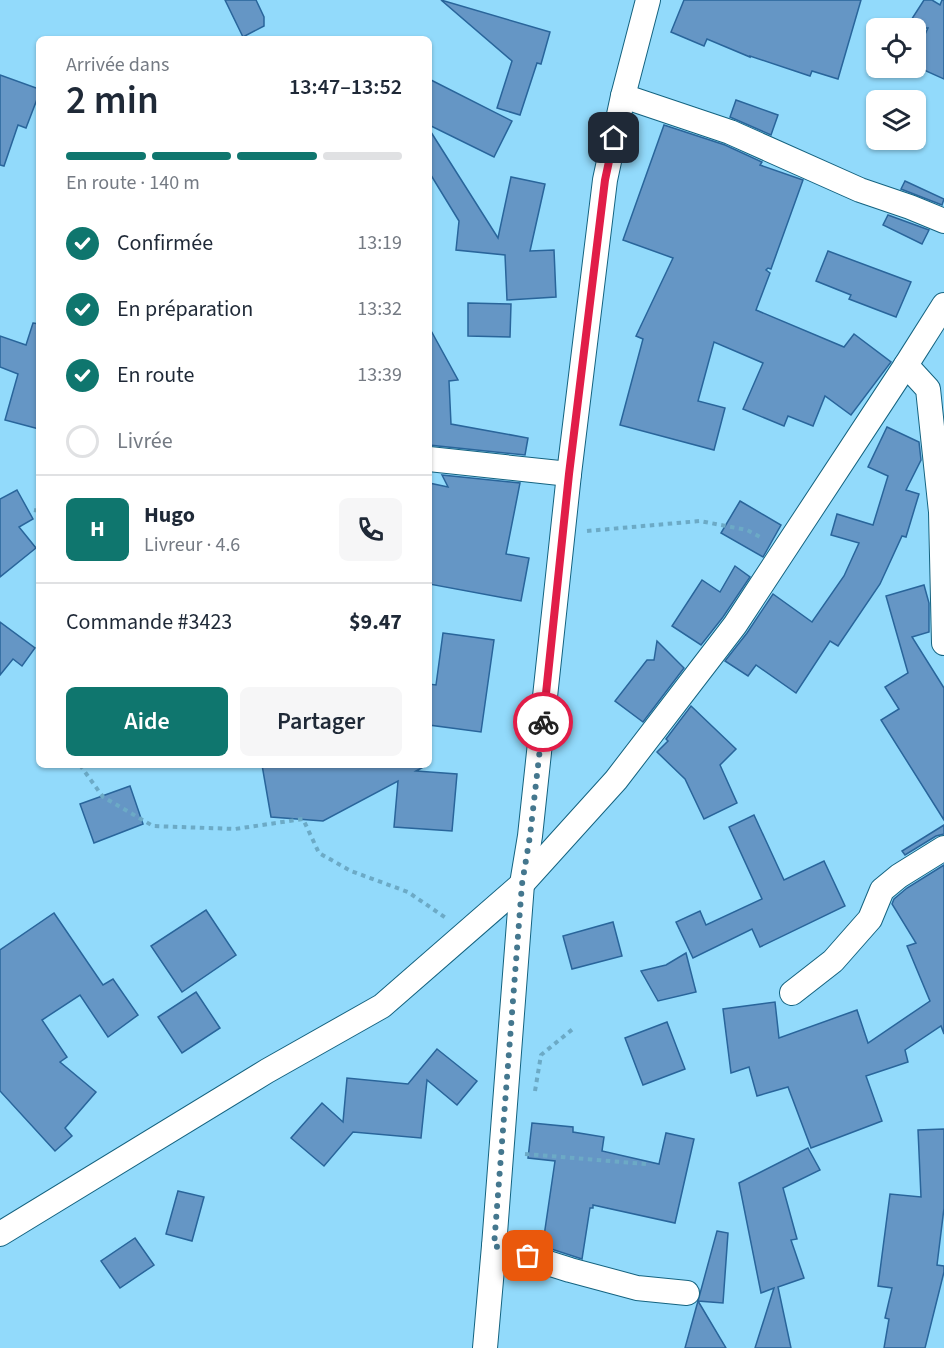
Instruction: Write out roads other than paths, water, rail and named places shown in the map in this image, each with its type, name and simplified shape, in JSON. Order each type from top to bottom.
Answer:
[{"type":"street","points":[[485,1348],[522,884],[530,836],[569,474],[605,180],[623,96],[648,0]]},
{"type":"street","points":[[623,96],[730,132],[860,190],[944,221]]},
{"type":"street","points":[[0,1234],[267,1071],[382,1006],[522,884],[616,780],[735,625],[944,305]]},
{"type":"street","points":[[906,365],[928,389],[941,512],[944,643]]},
{"type":"street","points":[[432,459],[569,474]]},
{"type":"street","points":[[792,993],[833,961],[870,919],[882,890],[899,876],[944,848]]},
{"type":"street","points":[[494,1246],[638,1288],[687,1293]]}]
